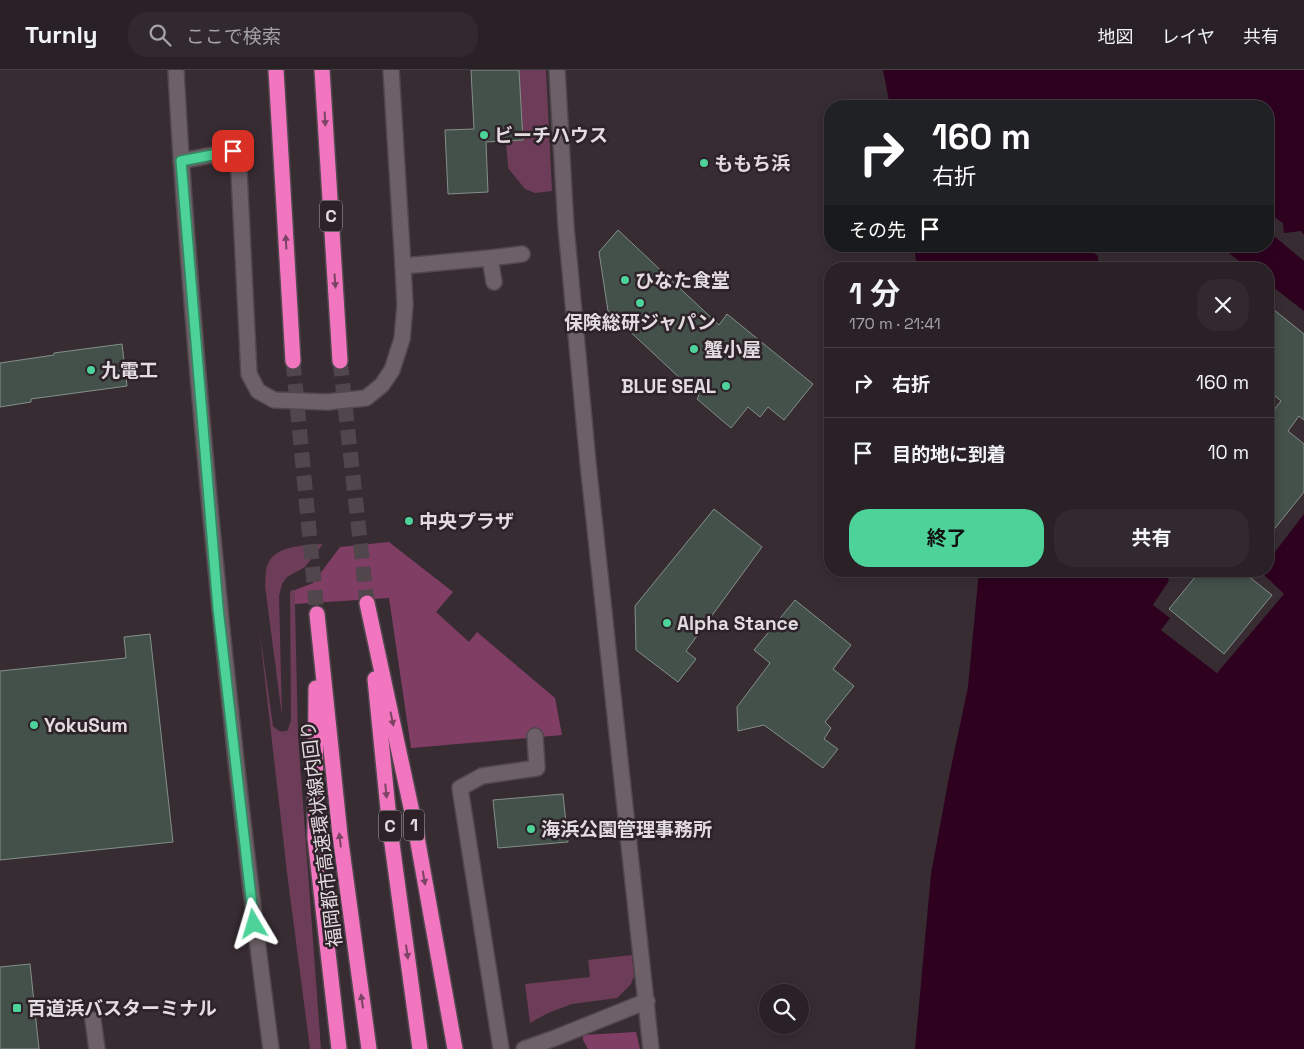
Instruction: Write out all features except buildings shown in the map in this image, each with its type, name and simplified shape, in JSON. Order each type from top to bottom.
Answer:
[{"type":"highway","points":[[276,70],[293,361]]},
{"type":"highway","name":"C","points":[[322,70],[340,361]]},
{"type":"highway","name":"C","points":[[367,603],[390,829],[420,1049]]},
{"type":"highway","name":"1","points":[[367,603],[414,826],[455,1049]]},
{"type":"highway","name":"福岡都市高速環状線内回り","points":[[340,1049],[315,838],[317,614],[340,835],[368,1049]]},
{"type":"street","points":[[176,70],[181,161],[219,616],[248,873],[271,1049]]},
{"type":"street","points":[[181,161],[233,151],[239,172],[249,374],[258,391],[274,400],[327,402],[366,398],[382,384],[392,370],[402,339],[405,305],[391,70]]},
{"type":"street","points":[[557,70],[566,227],[589,472],[651,1049]]},
{"type":"street","points":[[403,266],[522,254]]},
{"type":"street","points":[[490,258],[494,282]]},
{"type":"street","points":[[501,1049],[460,788],[482,776],[537,768],[534,736]]},
{"type":"street","points":[[524,1049],[647,1001]]},
{"type":"street","points":[[93,1020],[97,1049]]},
{"type":"shaded area","points":[[519,70],[546,70],[552,191],[535,193],[525,189],[508,168],[506,141],[522,140]]},
{"type":"shaded area","points":[[883,70],[1304,70],[1304,311],[1274,288],[1274,262],[1240,262],[1228,252],[1274,252],[1274,100],[889,100]]},
{"type":"shaded area","points":[[915,252],[1092,252],[1098,256],[1098,262],[916,262]]},
{"type":"shaded area","points":[[1304,514],[1304,1049],[915,1049],[931,874],[968,687],[978,577],[1168,577],[1169,581],[1153,605],[1171,618],[1161,630],[1217,673],[1283,593],[1265,577],[1274,577],[1274,553]]},
{"type":"shaded area","points":[[389,542],[453,592],[436,612],[469,642],[477,632],[555,698],[562,735],[411,748],[389,598],[295,604],[295,590],[313,583],[340,547]]},
{"type":"shaded area","points":[[323,544],[305,567],[287,577],[282,584],[279,596],[282,716],[265,586],[266,568],[271,559],[283,550],[299,546]]},
{"type":"shaded area","points":[[295,590],[298,736],[321,1049],[310,1049],[287,873],[259,627],[273,726],[280,731],[286,731],[291,720],[290,592]]},
{"type":"shaded area","points":[[632,955],[634,976],[631,984],[617,998],[572,1004],[548,1013],[530,1023],[525,984],[590,977],[588,960]]},
{"type":"shaded area","points":[[636,1032],[640,1049],[588,1049],[583,1040],[583,1035]]},
{"type":"pier","points":[[1274,217],[1283,223],[1284,233],[1301,231],[1304,235],[1304,261],[1274,236]]},
{"type":"pier","points":[[1168,577],[1170,577],[1171,581],[1156,604],[1173,617],[1165,629],[1216,669],[1280,594],[1260,577],[1266,577],[1284,594],[1217,673],[1161,630],[1170,618],[1153,605],[1169,581]]},
{"type":"tunnel","points":[[293,361],[317,614]]},
{"type":"tunnel","points":[[340,361],[367,603]]},
{"type":"place","name":"ビーチハウス","points":[[484,135]]},
{"type":"place","name":"ももち浜","points":[[704,163]]},
{"type":"place","name":"ひなた食堂","points":[[625,280]]},
{"type":"place","name":"保険総研ジャパン","points":[[640,303]]},
{"type":"place","name":"蟹小屋","points":[[694,349]]},
{"type":"place","name":"九電工","points":[[91,370]]},
{"type":"place","name":"BLUE SEAL","points":[[726,386]]},
{"type":"place","name":"中央プラザ","points":[[409,521]]},
{"type":"place","name":"Alpha Stance","points":[[667,623]]},
{"type":"place","name":"YokuSum","points":[[34,725]]},
{"type":"place","name":"海浜公園管理事務所","points":[[531,829]]},
{"type":"place","name":"百道浜バスターミナル","points":[[17,1008]]},
{"type":"route","points":[[233,151],[181,161],[218,608],[254,924]]}]
